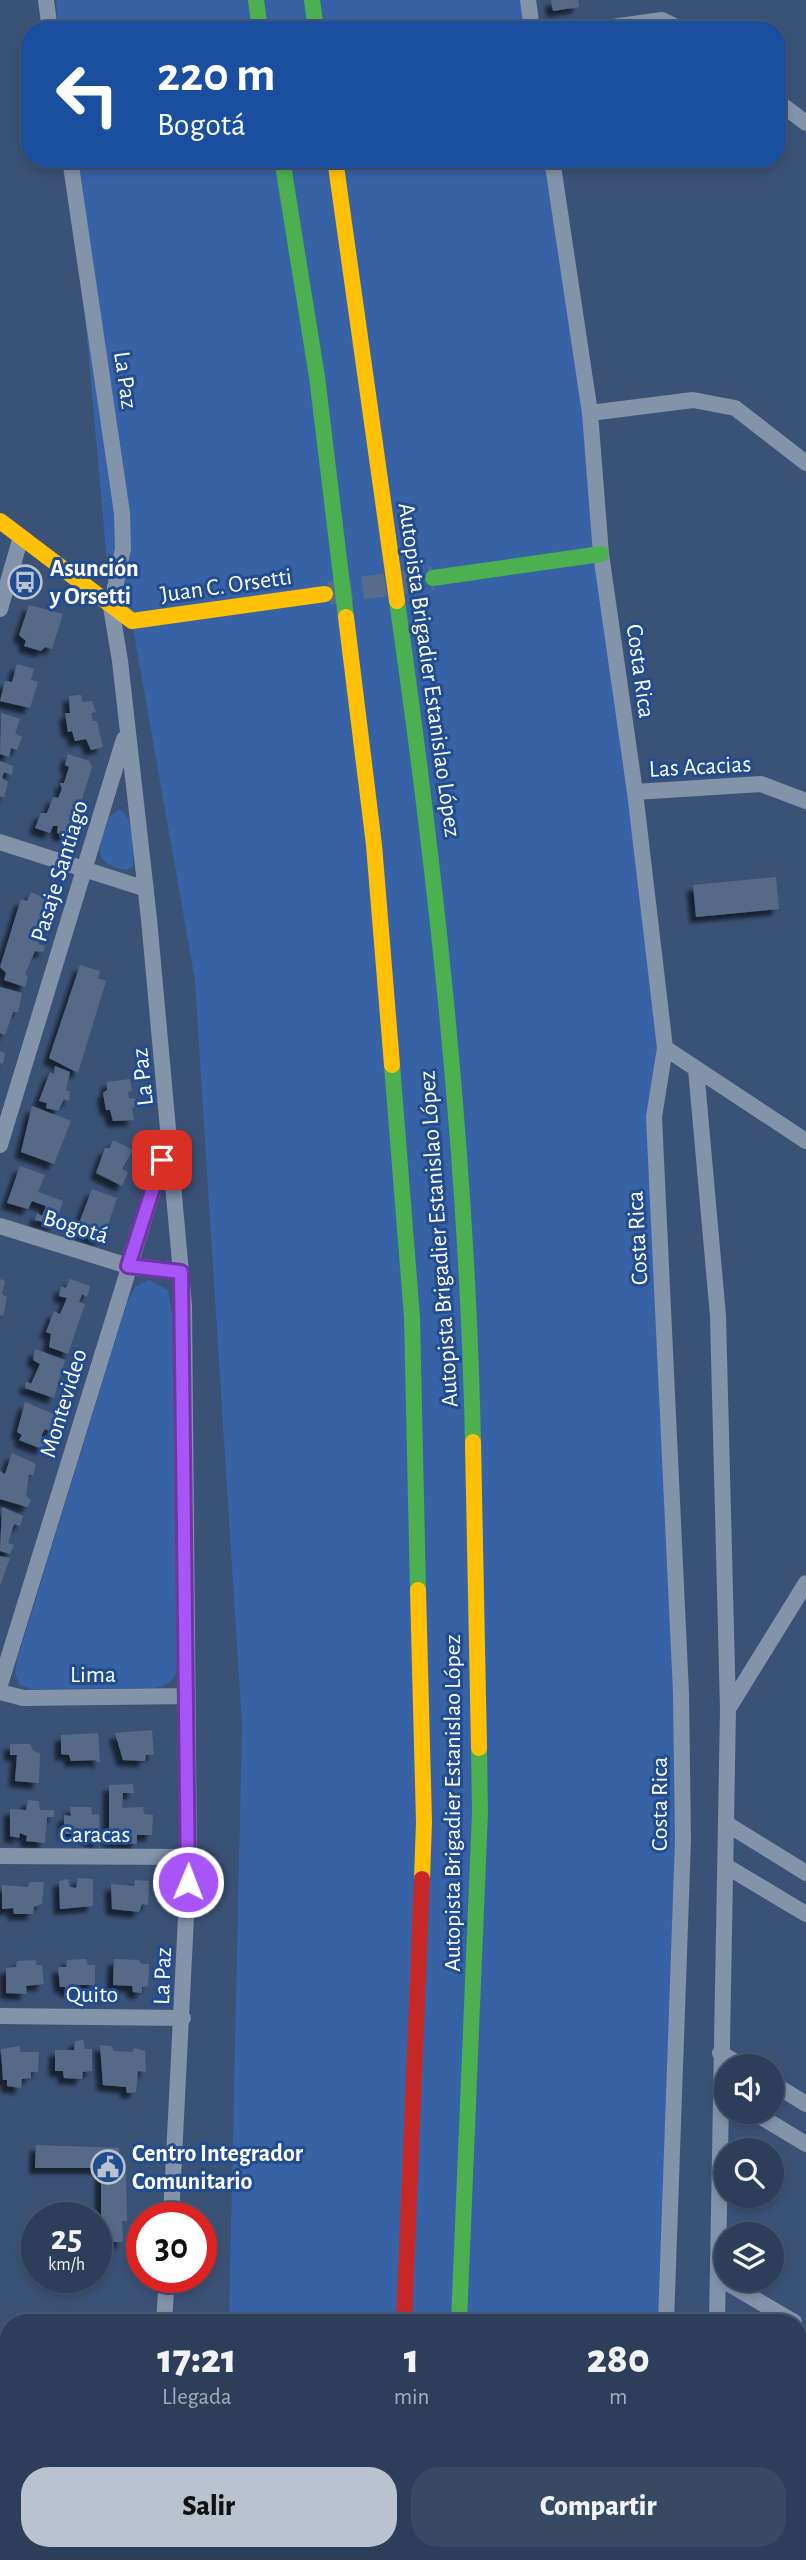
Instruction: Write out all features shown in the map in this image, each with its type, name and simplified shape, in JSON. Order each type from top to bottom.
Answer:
[{"type":"main road","points":[[256,0],[259,21]]},
{"type":"main road","points":[[312,0],[315,21]]},
{"type":"main road","name":"Autopista Brigadier Estanislao López","points":[[283,168],[317,377],[374,845],[412,1317],[424,1822],[404,2314]]},
{"type":"main road","name":"Autopista Brigadier Estanislao López","points":[[336,168],[430,833],[470,1300],[480,1812],[460,2314]]},
{"type":"main road","name":"Juan C. Orsetti","points":[[0,521],[132,621],[326,594]]},
{"type":"main road","points":[[433,578],[601,554]]},
{"type":"street","points":[[46,0],[49,21]]},
{"type":"street","points":[[528,0],[532,21]]},
{"type":"street","points":[[786,108],[806,123]]},
{"type":"street","name":"La Paz","points":[[72,168],[122,513],[123,549],[111,607]]},
{"type":"street","name":"Costa Rica","points":[[553,168],[590,413],[601,554],[635,792],[665,1048],[654,1116],[681,1693],[683,1840],[666,2314]]},
{"type":"street","points":[[590,413],[693,400],[734,408],[806,463]]},
{"type":"street","points":[[0,609],[21,537]]},
{"type":"street","name":"Pasaje Santiago","points":[[0,1145],[127,732],[111,607]]},
{"type":"street","name":"La Paz","points":[[127,732],[146,889],[181,1272],[189,1857],[172,2202]]},
{"type":"street","name":"Las Acacias","points":[[635,792],[761,783],[806,801]]},
{"type":"street","points":[[0,842],[146,889]]},
{"type":"street","points":[[665,1048],[806,1141]]},
{"type":"street","points":[[696,1069],[718,1316],[728,1709],[720,2053]]},
{"type":"street","name":"Montevideo","points":[[0,1685],[170,1134]]},
{"type":"street","name":"Bogotá","points":[[0,1226],[128,1266],[181,1272]]},
{"type":"street","points":[[728,1709],[806,1583]]},
{"type":"street","name":"Lima","points":[[0,1692],[23,1698],[187,1696]]},
{"type":"street","points":[[727,1824],[806,1873]]},
{"type":"street","name":"Caracas","points":[[0,1856],[189,1857]]},
{"type":"street","points":[[726,1866],[804,1907]]},
{"type":"street","name":"Quito","points":[[0,2016],[183,2018]]},
{"type":"street","points":[[784,2090],[806,2104]]},
{"type":"street","points":[[721,2222],[723,2124]]},
{"type":"street","points":[[773,2124],[806,2144]]},
{"type":"street","points":[[719,2292],[720,2314]]},
{"type":"street","points":[[744,2292],[781,2314]]},
{"type":"street","points":[[165,2314],[166,2293]]},
{"type":"shaded area","points":[[56,0],[528,0],[531,21],[58,21]]},
{"type":"shaded area","points":[[72,168],[553,168],[665,1048],[654,1117],[681,1693],[666,2314],[229,2314],[242,1726],[195,980],[132,622],[111,607]]},
{"type":"shaded area","points":[[120,810],[128,820],[132,835],[133,866],[127,870],[106,862],[100,851],[110,816]]},
{"type":"shaded area","points":[[149,1280],[168,1290],[172,1313],[177,1669],[174,1678],[155,1688],[32,1689],[20,1685],[15,1674],[17,1660],[127,1303],[135,1287]]},
{"type":"building","points":[[551,0],[578,0],[579,7],[553,11]]},
{"type":"building","points":[[29,605],[63,614],[52,649],[45,647],[41,651],[24,646],[26,641],[19,635]]},
{"type":"building","points":[[17,664],[34,669],[31,680],[38,682],[30,708],[0,701],[5,681],[12,682]]},
{"type":"building","points":[[81,695],[82,702],[92,701],[96,712],[91,713],[93,721],[97,721],[103,747],[91,750],[86,739],[75,741],[72,731],[68,732],[65,713],[70,713],[69,696]]},
{"type":"building","points":[[1,713],[20,719],[15,734],[22,737],[17,750],[11,748],[9,757],[0,754]]},
{"type":"building","points":[[68,754],[89,761],[92,767],[79,809],[76,807],[73,819],[76,821],[66,836],[57,833],[58,826],[53,826],[50,833],[35,828],[41,813],[47,813],[53,797],[58,798],[62,789],[60,783],[64,783],[69,767],[65,765]]},
{"type":"building","points":[[0,761],[13,766],[12,775],[4,772],[2,778],[8,782],[4,797],[0,796]]},
{"type":"building","points":[[776,877],[779,909],[696,917],[693,885]]},
{"type":"building","points":[[31,892],[51,901],[49,914],[44,913],[40,924],[45,927],[38,944],[45,946],[43,952],[35,951],[25,974],[28,977],[25,987],[4,980],[6,973],[0,967],[21,899],[27,901]]},
{"type":"building","points":[[80,965],[100,971],[98,978],[106,981],[78,1073],[49,1058]]},
{"type":"building","points":[[0,987],[22,993],[18,1012],[13,1012],[5,1035],[0,1033]]},
{"type":"building","points":[[0,1051],[5,1053],[3,1064],[0,1063]]},
{"type":"building","points":[[55,1066],[70,1072],[66,1090],[70,1092],[69,1101],[64,1099],[58,1111],[46,1108],[47,1103],[39,1101],[50,1072],[54,1074]]},
{"type":"building","points":[[130,1079],[132,1091],[128,1092],[129,1098],[136,1099],[137,1106],[132,1108],[134,1120],[113,1121],[110,1110],[106,1110],[103,1093],[107,1090],[107,1082]]},
{"type":"building","points":[[32,1106],[71,1121],[54,1164],[21,1152]]},
{"type":"building","points":[[113,1140],[133,1150],[122,1169],[128,1172],[122,1186],[96,1173],[105,1148],[110,1148]]},
{"type":"building","points":[[20,1166],[45,1175],[38,1192],[63,1201],[55,1225],[35,1220],[37,1213],[42,1216],[46,1206],[32,1201],[28,1209],[7,1203]]},
{"type":"building","points":[[92,1189],[117,1198],[104,1237],[97,1239],[76,1231]]},
{"type":"building","points":[[0,1279],[5,1281],[2,1294],[7,1297],[3,1316],[0,1315]]},
{"type":"building","points":[[70,1279],[90,1286],[87,1297],[82,1294],[79,1302],[85,1304],[68,1354],[49,1347],[51,1334],[46,1332],[54,1311],[60,1314],[67,1298],[59,1296],[61,1286],[66,1288]]},
{"type":"building","points":[[35,1349],[65,1360],[54,1398],[25,1388],[26,1381],[31,1384],[40,1364],[33,1360]]},
{"type":"building","points":[[25,1402],[58,1416],[52,1432],[45,1429],[41,1436],[46,1439],[42,1449],[19,1440],[22,1435],[17,1432]]},
{"type":"building","points":[[12,1453],[36,1464],[33,1476],[29,1474],[26,1495],[31,1501],[27,1507],[0,1499],[0,1471],[5,1474]]},
{"type":"building","points":[[2,1507],[23,1516],[20,1526],[14,1524],[8,1543],[14,1545],[10,1554],[0,1551]]},
{"type":"building","points":[[0,1556],[10,1558],[0,1586]]},
{"type":"building","points":[[152,1730],[154,1755],[146,1755],[145,1761],[123,1760],[115,1733]]},
{"type":"building","points":[[98,1733],[100,1763],[95,1760],[71,1761],[69,1755],[61,1754],[61,1735]]},
{"type":"building","points":[[10,1744],[30,1744],[33,1751],[40,1753],[39,1783],[15,1781],[17,1755],[10,1755]]},
{"type":"building","points":[[133,1784],[134,1793],[123,1793],[122,1808],[143,1807],[144,1814],[153,1815],[152,1835],[137,1835],[137,1844],[109,1841],[109,1785]]},
{"type":"building","points":[[28,1800],[39,1801],[40,1810],[54,1810],[54,1817],[47,1817],[45,1843],[26,1841],[27,1836],[20,1833],[19,1838],[10,1836],[10,1809],[26,1810]]},
{"type":"building","points":[[70,1807],[91,1807],[92,1815],[99,1814],[100,1843],[90,1840],[86,1834],[64,1834],[64,1815],[71,1816]]},
{"type":"building","points":[[78,1878],[93,1879],[93,1906],[60,1909],[59,1881],[68,1879],[70,1887],[76,1888]]},
{"type":"building","points":[[135,1880],[149,1881],[148,1905],[142,1904],[139,1912],[112,1909],[111,1884],[134,1886]]},
{"type":"building","points":[[30,1882],[44,1882],[42,1904],[34,1907],[33,1914],[14,1914],[13,1908],[2,1909],[2,1885],[28,1887]]},
{"type":"building","points":[[86,1959],[88,1965],[95,1965],[95,1985],[79,1985],[76,1991],[66,1991],[65,1987],[60,1987],[58,1967],[66,1967],[67,1960]]},
{"type":"building","points":[[114,1959],[139,1960],[141,1964],[149,1964],[148,1986],[142,1987],[142,1993],[133,1992],[132,1986],[113,1985]]},
{"type":"building","points":[[36,1960],[36,1965],[42,1965],[44,1984],[26,1986],[27,1994],[6,1993],[6,1968],[16,1967],[17,1961]]},
{"type":"building","points":[[83,2040],[85,2049],[92,2049],[92,2071],[83,2072],[82,2079],[64,2078],[63,2071],[55,2071],[55,2050],[74,2050],[75,2041]]},
{"type":"building","points":[[100,2045],[111,2046],[114,2051],[132,2052],[134,2048],[145,2051],[146,2072],[138,2071],[136,2092],[127,2093],[126,2087],[103,2085]]},
{"type":"building","points":[[20,2046],[20,2052],[39,2052],[38,2072],[31,2072],[31,2078],[22,2079],[21,2088],[7,2086],[7,2080],[3,2080],[1,2049]]},
{"type":"building","points":[[36,2145],[119,2148],[119,2168],[126,2168],[126,2221],[122,2221],[123,2242],[112,2242],[112,2202],[101,2202],[101,2168],[35,2168]]},
{"type":"tunnel","points":[[329,593],[433,578]]},
{"type":"traffic: fast","points":[[256,0],[259,21]]},
{"type":"traffic: fast","points":[[312,0],[315,21]]},
{"type":"traffic: fast","points":[[283,168],[317,377],[346,617]]},
{"type":"traffic: fast","points":[[433,578],[601,554]]},
{"type":"traffic: fast","points":[[397,601],[425,811],[448,1021],[464,1231],[473,1442]]},
{"type":"traffic: fast","points":[[392,1065],[412,1317],[418,1590]]},
{"type":"traffic: fast","points":[[459,2314],[480,1812],[479,1748]]},
{"type":"traffic: slow","points":[[336,168],[397,601]]},
{"type":"traffic: slow","points":[[0,521],[132,621],[325,594]]},
{"type":"traffic: slow","points":[[346,617],[374,845],[392,1065]]},
{"type":"traffic: slow","points":[[473,1442],[479,1748]]},
{"type":"traffic: slow","points":[[418,1590],[424,1822],[422,1879]]},
{"type":"traffic: jam","points":[[404,2314],[422,1879]]},
{"type":"place","name":"Asunción y Orsetti","points":[[25,582]]},
{"type":"place","name":"Centro Integrador Comunitario","points":[[108,2167]]},
{"type":"route","points":[[162,1160],[128,1266],[181,1272],[184,1306],[188,1882]]}]
